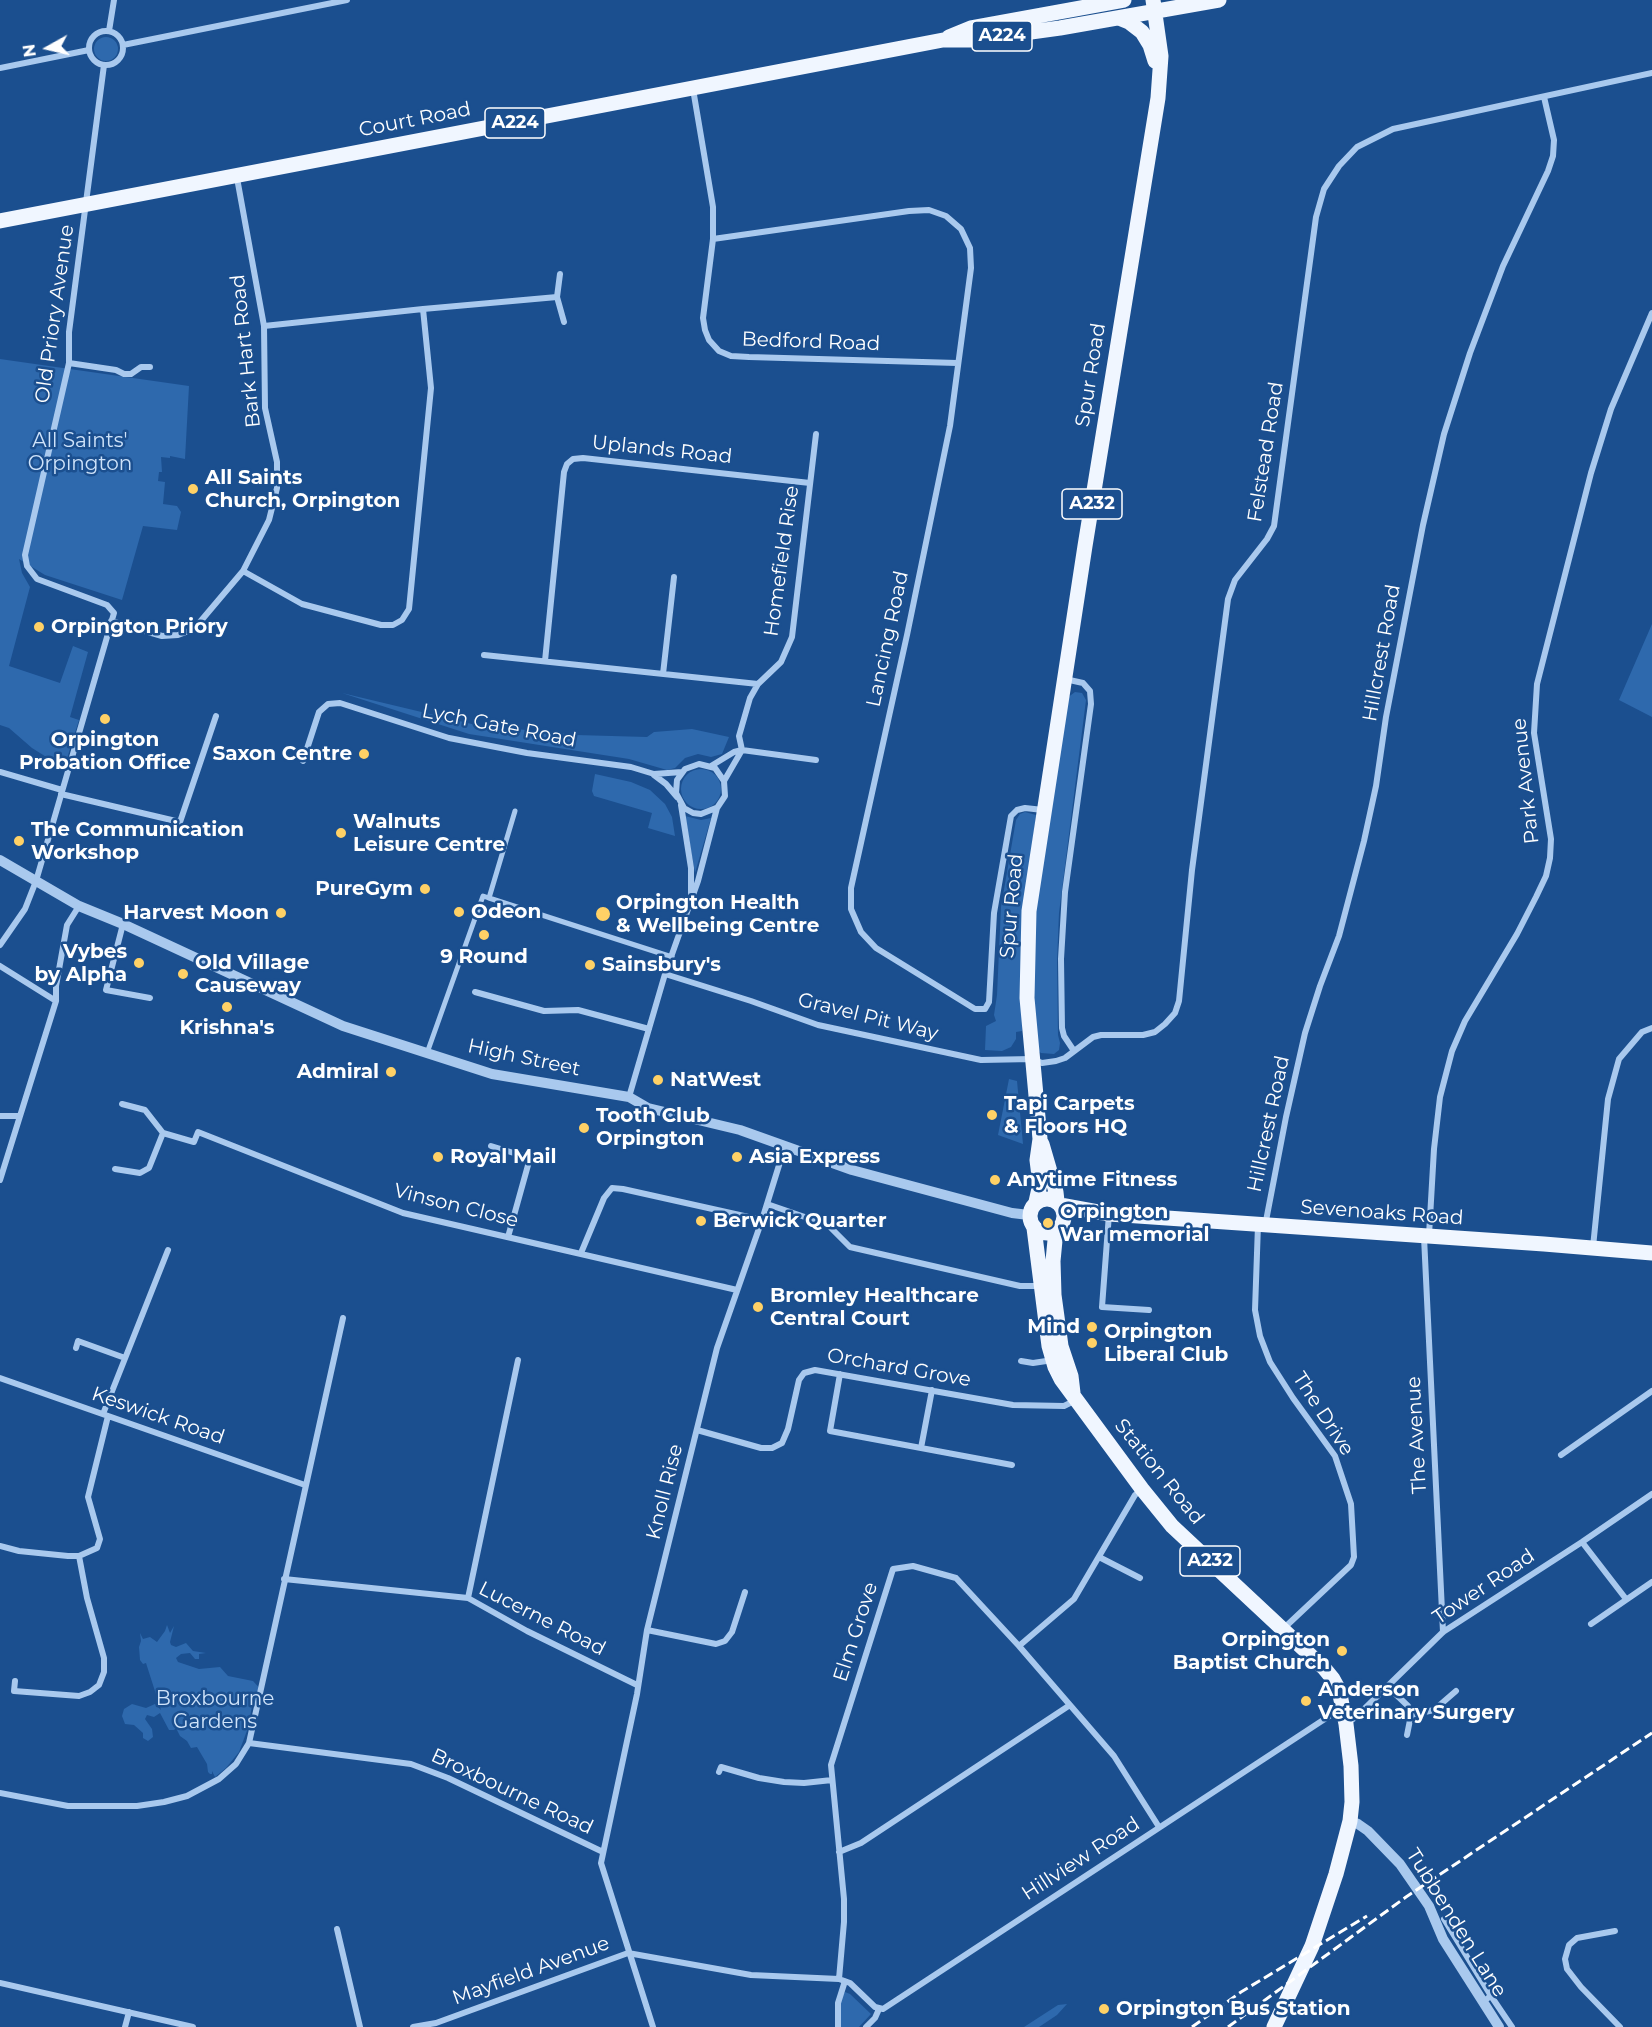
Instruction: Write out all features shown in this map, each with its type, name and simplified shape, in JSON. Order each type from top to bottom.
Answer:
[{"type":"main road","name":"Court Road","points":[[944,40],[971,28],[1076,4],[1124,0]]},
{"type":"main road","name":"Court Road","points":[[0,220],[944,40],[973,40],[1091,23],[1119,18],[1154,6],[1219,0]]},
{"type":"main road","name":"Spur Road","points":[[1059,1203],[1040,1138],[1027,998],[1029,910],[1160,78],[1161,56],[1154,6]]},
{"type":"main road","points":[[1119,18],[1129,22],[1145,36],[1160,78]]},
{"type":"main road","name":"Spur Road","points":[[1033,1215],[1040,1184],[1037,1160],[1040,1138]]},
{"type":"main road","points":[[1046,1198],[1059,1203],[1064,1215],[1059,1228],[1045,1233],[1033,1215],[1046,1198]]},
{"type":"main road","name":"Sevenoaks Road","points":[[1059,1203],[1109,1214],[1652,1253]]},
{"type":"main road","name":"Sevenoaks Road","points":[[1059,1228],[1079,1219],[1109,1214]]},
{"type":"main road","name":"Station Road","points":[[1033,1215],[1049,1346],[1071,1376],[1075,1396],[1142,1489],[1185,1538],[1283,1629],[1333,1679],[1339,1690],[1346,1724],[1352,1793],[1350,1821],[1336,1874],[1311,1946],[1274,2027]]},
{"type":"main road","name":"Station Road","points":[[1058,1359],[1059,1337],[1053,1284],[1053,1261],[1059,1228]]},
{"type":"street","points":[[109,31],[114,0]]},
{"type":"street","points":[[123,45],[347,0]]},
{"type":"street","points":[[1076,4],[1085,22],[1091,23]]},
{"type":"street","points":[[109,31],[118,36],[123,45],[122,56],[115,63],[104,65],[94,60],[89,50],[91,40],[99,33],[109,31]]},
{"type":"street","points":[[0,68],[89,50]]},
{"type":"street","name":"Old Priory Avenue","points":[[104,65],[69,332],[69,363],[25,561],[37,579],[107,605],[114,613],[111,621]]},
{"type":"street","name":"Felstead Road","points":[[1032,1059],[1042,1063],[1056,1061],[1074,1051],[1086,1040],[1101,1035],[1143,1035],[1155,1032],[1175,1013],[1179,1001],[1191,870],[1228,599],[1235,580],[1268,539],[1274,526],[1316,217],[1324,189],[1339,166],[1357,147],[1393,129],[1652,73]]},
{"type":"street","name":"Bedford Road","points":[[693,88],[710,175],[713,207],[713,239],[703,318],[709,340],[719,351],[731,356],[749,357],[957,363]]},
{"type":"street","name":"Hillcrest Road","points":[[1262,1226],[1305,1033],[1339,936],[1364,841],[1423,525],[1444,434],[1470,353],[1503,266],[1553,156],[1554,140],[1544,97]]},
{"type":"street","name":"Bark Hart Road","points":[[111,621],[162,636],[178,635],[194,629],[243,571],[269,519],[277,488],[277,462],[265,408],[264,326],[236,174]]},
{"type":"street","name":"Lancing Road","points":[[713,239],[929,210],[946,216],[961,229],[970,248],[971,268],[950,426],[909,624],[850,888],[851,909],[861,932],[876,948],[975,1009],[985,1009],[989,1002],[994,913],[1011,816],[1017,810],[1025,808],[1043,810]]},
{"type":"street","points":[[560,274],[556,297],[564,322]]},
{"type":"street","points":[[264,326],[556,297]]},
{"type":"street","points":[[243,571],[302,604],[381,625],[393,625],[402,620],[409,609],[431,388],[423,309]]},
{"type":"street","name":"Park Avenue","points":[[1426,1237],[1440,1097],[1452,1051],[1465,1021],[1546,876],[1551,839],[1534,733],[1537,684],[1594,462],[1611,409],[1652,313]]},
{"type":"street","points":[[69,363],[116,370],[124,374],[131,374],[141,367],[150,368]]},
{"type":"street","name":"Homefield Rise","points":[[629,1097],[665,974],[698,881],[717,808],[725,796],[724,781],[742,750],[739,736],[750,698],[758,684],[782,662],[792,637],[816,434]]},
{"type":"street","name":"Uplands Road","points":[[545,661],[564,472],[567,464],[573,459],[583,458],[810,483]]},
{"type":"street","points":[[663,674],[674,577]]},
{"type":"street","points":[[0,945],[25,909],[36,880],[111,621]]},
{"type":"street","points":[[484,655],[758,684]]},
{"type":"street","points":[[1065,679],[1083,683],[1090,691],[1091,704],[1065,892],[1061,959],[1062,1028],[1064,1036],[1074,1051]]},
{"type":"street","name":"Lych Gate Road","points":[[303,761],[319,712],[328,704],[340,703],[449,738],[527,753],[631,767],[654,774],[681,772]]},
{"type":"street","points":[[0,772],[61,792],[180,822],[216,716]]},
{"type":"street","points":[[711,766],[734,752],[742,750],[816,760]]},
{"type":"street","points":[[679,801],[676,787],[681,772],[694,765],[711,766],[719,772],[724,781]]},
{"type":"street","points":[[654,774],[666,784],[688,811],[696,814],[706,813],[717,808]]},
{"type":"street","name":"Homefield Rise","points":[[679,801],[691,868],[691,896]]},
{"type":"street","points":[[489,898],[514,811]]},
{"type":"street","name":"High Street","points":[[0,860],[79,906],[123,924],[332,1022],[500,1076],[629,1097],[648,1108],[740,1130],[852,1170],[1033,1215]]},
{"type":"street","points":[[427,1053],[483,896],[672,957]]},
{"type":"street","points":[[0,1180],[56,1001],[56,986],[67,925],[79,906]]},
{"type":"street","points":[[123,924],[106,990],[150,998]]},
{"type":"street","points":[[0,966],[56,1001]]},
{"type":"street","name":"Gravel Pit Way","points":[[665,974],[752,1001],[818,1025],[851,1033],[973,1060],[1032,1059]]},
{"type":"street","points":[[476,992],[544,1011],[578,1010],[649,1029]]},
{"type":"street","points":[[1593,1247],[1608,1099],[1619,1059],[1642,1032],[1652,1028]]},
{"type":"street","points":[[115,1169],[140,1173],[149,1168],[163,1133],[145,1110],[122,1104]]},
{"type":"street","points":[[0,1116],[19,1116]]},
{"type":"street","name":"Vinson Close","points":[[163,1133],[194,1142],[198,1132],[403,1213],[737,1290]]},
{"type":"street","points":[[490,1146],[530,1158],[508,1237]]},
{"type":"street","name":"Knoll Rise","points":[[653,2027],[601,1863],[647,1629],[717,1348],[762,1220],[785,1146]]},
{"type":"street","points":[[581,1253],[604,1198],[612,1188],[762,1220]]},
{"type":"street","points":[[767,1204],[828,1225],[850,1247],[1020,1286],[1042,1285]]},
{"type":"street","points":[[1109,1214],[1102,1307],[1149,1310]]},
{"type":"street","name":"The Drive","points":[[1262,1226],[1255,1310],[1260,1336],[1270,1362],[1335,1456],[1351,1504],[1354,1557],[1351,1565],[1283,1629]]},
{"type":"street","name":"The Avenue","points":[[1426,1237],[1443,1632]]},
{"type":"street","points":[[0,1545],[19,1551],[79,1556],[97,1548],[100,1539],[88,1497],[106,1415],[125,1358],[168,1250]]},
{"type":"street","points":[[0,1793],[68,1806],[137,1806],[187,1796],[219,1779],[236,1764],[249,1743],[343,1318]]},
{"type":"street","points":[[76,1348],[78,1341],[125,1358]]},
{"type":"street","points":[[1020,1361],[1033,1363],[1058,1359]]},
{"type":"street","points":[[468,1598],[518,1360]]},
{"type":"street","name":"Orchard Grove","points":[[697,1430],[761,1448],[772,1448],[783,1443],[799,1380],[804,1373],[814,1370],[1013,1405],[1064,1406],[1075,1396]]},
{"type":"street","points":[[840,1374],[830,1431],[1012,1465]]},
{"type":"street","name":"Keswick Road","points":[[0,1378],[305,1485]]},
{"type":"street","points":[[921,1448],[932,1390]]},
{"type":"street","points":[[1561,1455],[1652,1391]]},
{"type":"street","points":[[1019,1646],[1074,1599],[1135,1495],[1142,1489]]},
{"type":"street","name":"Tower Road","points":[[1346,1724],[1356,1717],[1443,1632],[1652,1494]]},
{"type":"street","points":[[1582,1542],[1626,1599]]},
{"type":"street","points":[[15,1681],[14,1691],[79,1696],[99,1685],[104,1672],[104,1658],[87,1598],[79,1556]]},
{"type":"street","points":[[1099,1557],[1140,1578]]},
{"type":"street","name":"Elm Grove","points":[[838,2027],[844,1922],[831,1765],[893,1569],[913,1566],[956,1578],[1019,1646],[1114,1756],[1159,1827]]},
{"type":"street","name":"Lucerne Road","points":[[284,1579],[468,1598],[527,1631],[637,1685]]},
{"type":"street","points":[[1591,1624],[1652,1582]]},
{"type":"street","points":[[647,1629],[716,1644],[725,1641],[732,1632],[745,1592]]},
{"type":"street","points":[[1387,1686],[1408,1706],[1411,1715],[1407,1735]]},
{"type":"street","points":[[1411,1715],[1434,1710],[1456,1691]]},
{"type":"street","points":[[839,1852],[861,1843],[1071,1705]]},
{"type":"street","name":"Hillview Road","points":[[879,2009],[886,2008],[1343,1707]]},
{"type":"street","name":"Broxbourne Road","points":[[249,1743],[411,1764],[448,1778],[603,1852]]},
{"type":"street","points":[[718,1772],[721,1767],[759,1778],[784,1782],[804,1783],[832,1780]]},
{"type":"street","name":"Tubbenden Lane","points":[[1350,1821],[1363,1827],[1400,1864],[1429,1906],[1443,1939],[1487,1998],[1499,2027]]},
{"type":"street","points":[[1444,1919],[1487,1998],[1512,2027]]},
{"type":"street","points":[[336,1929],[360,2027]]},
{"type":"street","points":[[1616,1931],[1577,1938],[1569,1945],[1565,1959],[1571,1974],[1620,2027]]},
{"type":"street","name":"Mayfield Avenue","points":[[413,2027],[436,2023],[628,1953],[751,1975],[842,1980]]},
{"type":"street","points":[[842,1980],[859,1990],[879,2009],[875,2018],[866,2027]]},
{"type":"street","points":[[0,1983],[193,2027]]},
{"type":"street","points":[[125,2027],[129,2012]]},
{"type":"green space","points":[[106,37],[111,38],[117,44],[117,54],[111,60],[106,61],[101,60],[95,54],[94,49],[95,44],[101,38]]},
{"type":"green space","name":"All Saints' Orpington","points":[[0,359],[189,386],[185,459],[161,457],[162,472],[159,472],[158,481],[165,482],[163,504],[177,506],[181,512],[177,530],[143,526],[122,600],[45,575],[19,559],[22,573],[30,587],[9,666],[60,683],[73,646],[88,652],[70,717],[79,720],[64,768],[32,748],[9,728],[0,725]]},
{"type":"green space","points":[[1652,624],[1652,717],[1619,700]]},
{"type":"green space","points":[[1075,692],[1082,693],[1086,700],[1059,913],[1057,962],[1060,1043],[1059,1050],[1054,1054],[1041,1053],[1036,1049],[1033,960],[1035,912],[1067,698]]},
{"type":"green space","points":[[342,693],[476,725],[576,735],[647,737],[654,732],[692,729],[729,737],[722,754],[711,757],[698,754],[685,758],[675,768],[667,770],[629,759],[469,734]]},
{"type":"green space","points":[[701,769],[715,775],[721,789],[715,803],[701,809],[687,803],[681,789],[687,775]]},
{"type":"green space","points":[[595,774],[631,782],[650,790],[665,804],[672,817],[675,836],[648,828],[652,813],[594,796],[592,791]]},
{"type":"green space","points":[[1025,812],[1036,815],[1024,907],[1021,953],[1022,1031],[1016,1032],[1016,1039],[1011,1047],[1002,1051],[985,1050],[986,1026],[996,1021],[994,1015],[1001,907],[1016,820],[1020,814]]},
{"type":"green space","points":[[685,816],[701,820],[711,818],[695,873]]},
{"type":"green space","points":[[1009,1079],[1017,1081],[1023,1144],[998,1135]]},
{"type":"green space","name":"Broxbourne Gardens","points":[[167,1625],[170,1633],[174,1626],[171,1645],[176,1647],[186,1643],[193,1651],[206,1653],[199,1654],[199,1659],[195,1659],[190,1653],[181,1654],[176,1658],[178,1662],[199,1669],[220,1667],[228,1676],[253,1681],[263,1692],[262,1703],[259,1707],[252,1706],[248,1728],[239,1752],[215,1777],[212,1771],[212,1774],[208,1772],[207,1764],[197,1747],[191,1748],[176,1728],[169,1730],[160,1713],[154,1717],[147,1715],[145,1719],[152,1729],[153,1737],[148,1741],[134,1725],[125,1724],[122,1716],[124,1709],[132,1704],[146,1708],[155,1704],[161,1710],[146,1663],[143,1664],[140,1660],[139,1647],[140,1633],[143,1639],[150,1637],[157,1642]]},
{"type":"green space","points":[[845,1992],[871,2014],[859,2027],[840,2027],[841,1997]]},
{"type":"green space","points":[[1067,2004],[1057,2015],[1039,2027],[1024,2027],[1058,2005]]},
{"type":"railway","points":[[1228,2027],[1406,1897],[1652,1733]]},
{"type":"railway","points":[[1192,2027],[1241,1992],[1367,1916]]},
{"type":"place","name":"All Saints Church, Orpington","points":[[193,489]]},
{"type":"place","name":"Orpington Priory","points":[[39,627]]},
{"type":"place","name":"Orpington Probation Office","points":[[105,719]]},
{"type":"place","name":"Saxon Centre","points":[[364,754]]},
{"type":"place","name":"Walnuts Leisure Centre","points":[[341,833]]},
{"type":"place","name":"The Communication Workshop","points":[[19,841]]},
{"type":"place","name":"PureGym","points":[[425,889]]},
{"type":"place","name":"Odeon","points":[[459,912]]},
{"type":"place","name":"Harvest Moon","points":[[281,913]]},
{"type":"place","name":"Orpington Health & Wellbeing Centre","points":[[603,914]]},
{"type":"place","name":"9 Round","points":[[484,935]]},
{"type":"place","name":"Vybes by Alpha","points":[[139,963]]},
{"type":"place","name":"Sainsbury's","points":[[590,965]]},
{"type":"place","name":"Old Village Causeway","points":[[183,974]]},
{"type":"place","name":"Krishna's","points":[[227,1007]]},
{"type":"place","name":"Admiral","points":[[391,1072]]},
{"type":"place","name":"NatWest","points":[[658,1080]]},
{"type":"place","name":"Tapi Carpets & Floors HQ","points":[[992,1115]]},
{"type":"place","name":"Tooth Club Orpington","points":[[584,1128]]},
{"type":"place","name":"Royal Mail","points":[[438,1157]]},
{"type":"place","name":"Asia Express","points":[[737,1157]]},
{"type":"place","name":"Anytime Fitness","points":[[995,1180]]},
{"type":"place","name":"Berwick Quarter","points":[[701,1221]]},
{"type":"place","name":"Orpington War memorial","points":[[1048,1223]]},
{"type":"place","name":"Bromley Healthcare Central Court","points":[[758,1307]]},
{"type":"place","name":"Mind","points":[[1092,1327]]},
{"type":"place","name":"Orpington Liberal Club","points":[[1092,1343]]},
{"type":"place","name":"Orpington Baptist Church","points":[[1342,1651]]},
{"type":"place","name":"Anderson Veterinary Surgery","points":[[1306,1701]]},
{"type":"place","name":"Orpington Bus Station","points":[[1104,2009]]}]
